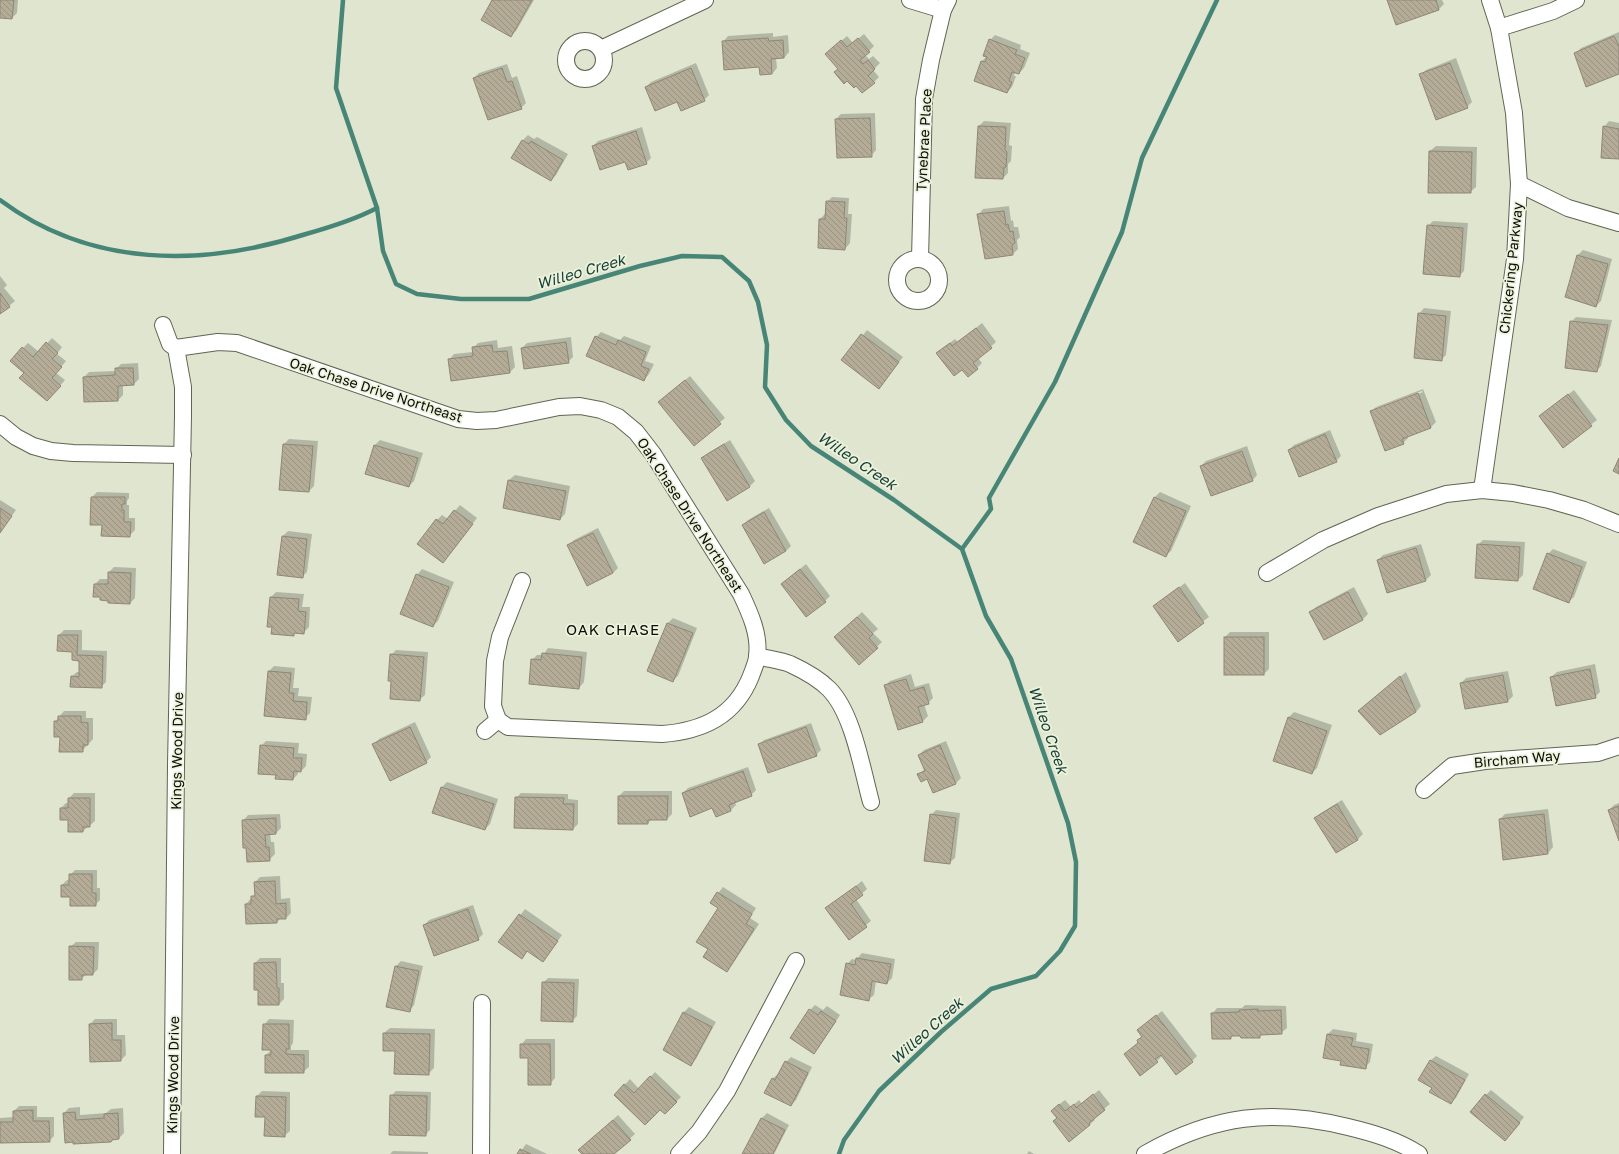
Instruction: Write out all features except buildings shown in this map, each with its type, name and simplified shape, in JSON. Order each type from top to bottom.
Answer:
[{"type":"street","points":[[601,49],[705,0]]},
{"type":"street","points":[[910,0],[946,5]]},
{"type":"street","name":"Chickering Parkway","points":[[1482,490],[1515,259],[1519,184],[1514,113],[1499,28],[1490,0]]},
{"type":"street","points":[[1499,28],[1553,11],[1576,0]]},
{"type":"street","name":"Tynebrae Place","points":[[920,259],[924,99],[931,60],[946,5]]},
{"type":"street","points":[[1519,184],[1568,208],[1619,223]]},
{"type":"street","points":[[163,325],[170,344],[176,348]]},
{"type":"street","name":"Oak Chase Drive Northeast","points":[[176,348],[218,342],[237,343],[458,419],[477,421],[496,420],[559,407],[580,406],[601,410],[618,418],[636,432],[653,454],[741,594],[751,615],[756,636],[757,656],[746,687],[727,712],[713,722],[679,733],[662,734],[524,729],[508,727],[498,720]]},
{"type":"street","name":"Kings Wood Drive","points":[[172,1154],[176,765],[183,455],[182,387],[176,348]]},
{"type":"street","points":[[0,424],[16,437],[33,446],[51,451],[73,453],[183,455]]},
{"type":"street","points":[[1267,573],[1323,540],[1378,516],[1446,494],[1482,490],[1513,493],[1549,500],[1584,510],[1619,524]]},
{"type":"street","points":[[485,731],[498,720],[493,706],[496,655],[500,637],[522,581]]},
{"type":"street","points":[[757,656],[790,664],[809,674],[829,689],[840,705],[851,729],[871,802]]},
{"type":"street","name":"Bircham Way","points":[[1424,790],[1452,766],[1485,761],[1598,753],[1619,746]]},
{"type":"street","points":[[679,1154],[699,1132],[727,1091],[796,961]]},
{"type":"street","points":[[481,1154],[482,1003]]},
{"type":"street","points":[[1145,1154],[1170,1140],[1201,1128],[1245,1118],[1287,1116],[1324,1121],[1382,1135],[1420,1154]]},
{"type":"waterway","name":"Willeo Creek","points":[[343,0],[336,88],[377,208],[383,251],[396,284],[417,294],[461,299],[529,299],[640,266],[682,256],[722,257],[749,281],[758,302],[767,345],[765,387],[786,420],[811,446],[894,500],[962,549],[986,616],[1011,659],[1068,823],[1076,862],[1075,926],[1060,951],[1036,976],[991,989],[941,1032],[879,1091],[844,1140],[839,1154]]},
{"type":"waterway","points":[[962,549],[991,509],[989,498],[1055,382],[1122,232],[1142,158],[1217,0]]},
{"type":"waterway","points":[[0,200],[35,222],[72,239],[109,249],[148,255],[187,256],[227,252],[267,245],[333,226],[377,208]]},
{"type":"district","name":"OAK CHASE","points":[[613,630]]}]
